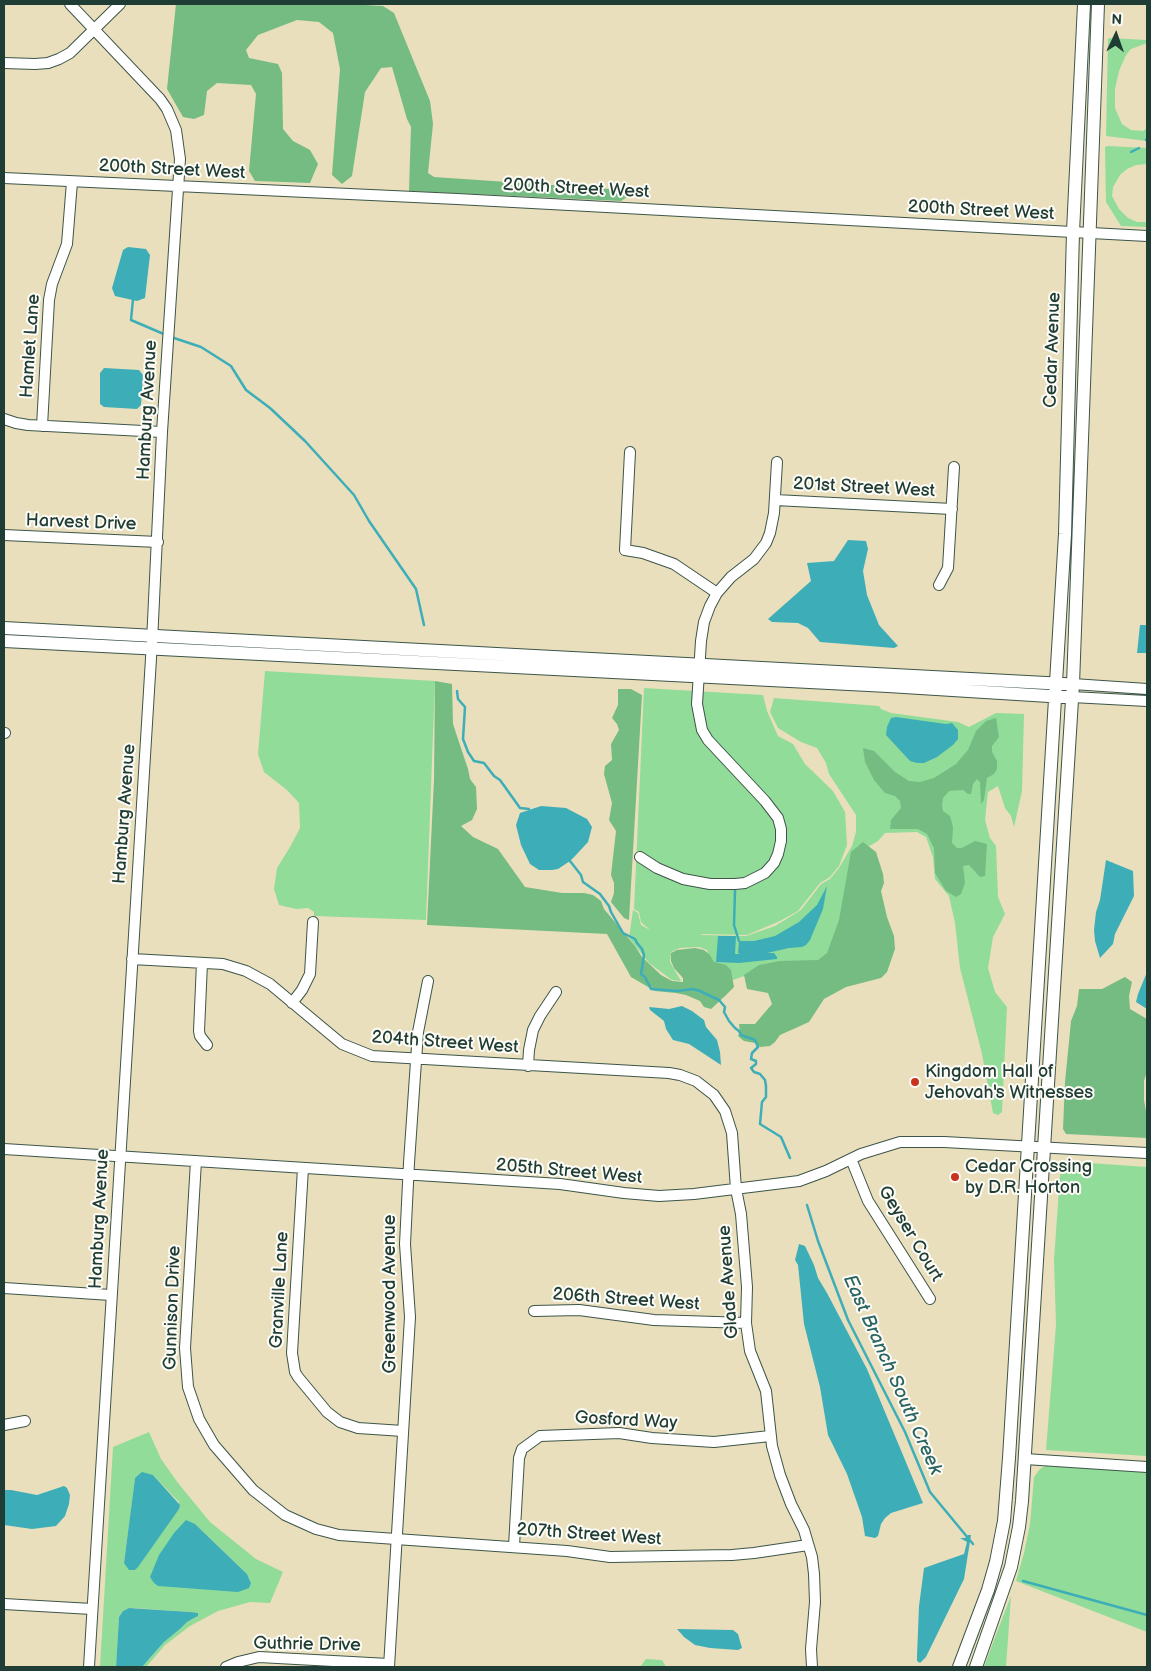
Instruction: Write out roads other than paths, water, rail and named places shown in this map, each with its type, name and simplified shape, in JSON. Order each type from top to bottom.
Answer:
[{"type":"main road","name":"Cedar Avenue","points":[[958,1667],[992,1575],[1004,1521],[1009,1458],[1065,534],[1074,232],[1084,4]]},
{"type":"main road","name":"Cedar Avenue","points":[[976,1667],[1011,1567],[1020,1522],[1025,1459],[1073,684],[1098,4]]},
{"type":"main road","points":[[4,628],[152,642],[699,677],[898,686],[1072,698]]},
{"type":"main road","points":[[4,641],[152,642],[699,664],[1073,684]]},
{"type":"street","name":"Hamburg Avenue","points":[[70,4],[160,99],[171,115],[179,143],[178,186],[162,432],[158,542],[89,1667]]},
{"type":"street","points":[[4,63],[48,63],[59,59],[70,53],[120,4]]},
{"type":"street","name":"200th Street West","points":[[4,178],[1147,236]]},
{"type":"street","name":"Hamlet Lane","points":[[42,426],[49,300],[52,284],[67,244],[72,182]]},
{"type":"street","points":[[4,418],[16,423],[42,426],[162,432]]},
{"type":"street","points":[[630,452],[625,550],[665,560],[717,592]]},
{"type":"street","points":[[640,857],[658,868],[683,879],[710,884],[735,884],[745,883],[765,873],[774,863],[778,854],[781,830],[778,818],[765,801],[723,757],[702,730],[697,704],[704,622],[717,592],[761,551],[770,533],[775,500],[777,462]]},
{"type":"street","points":[[938,585],[948,568],[954,467]]},
{"type":"street","name":"201st Street West","points":[[775,500],[952,510]]},
{"type":"street","name":"Harvest Drive","points":[[4,535],[158,542]]},
{"type":"street","points":[[1073,684],[1147,688]]},
{"type":"street","points":[[1072,698],[1147,701]]},
{"type":"street","points":[[292,1003],[302,990],[310,974],[313,922]]},
{"type":"street","name":"204th Street West","points":[[132,959],[235,967],[270,984],[337,1041],[356,1051],[379,1058],[664,1073]]},
{"type":"street","points":[[202,963],[199,1030],[200,1036],[207,1045]]},
{"type":"street","name":"Greenwood Avenue","points":[[389,1666],[410,1317],[405,1244],[408,1176],[419,1022],[428,981]]},
{"type":"street","points":[[528,1066],[533,1030],[556,992]]},
{"type":"street","name":"Glade Avenue","points":[[664,1073],[680,1075],[696,1081],[720,1103],[729,1119],[736,1189],[741,1214],[747,1287],[746,1323],[750,1351],[766,1391],[770,1436],[780,1475],[791,1504],[804,1530],[812,1557],[815,1580],[811,1649],[812,1667]]},
{"type":"street","name":"205th Street West","points":[[4,1149],[196,1160],[408,1176],[560,1184],[648,1196],[680,1195],[799,1181],[882,1146],[907,1142],[944,1142],[1028,1147]]},
{"type":"street","points":[[1028,1147],[1147,1153]]},
{"type":"street","name":"Geyser Court","points":[[852,1158],[868,1200],[930,1299]]},
{"type":"street","name":"Gunnison Drive","points":[[196,1160],[185,1358],[190,1396],[202,1425],[214,1444],[250,1486],[265,1501],[285,1515],[308,1526],[332,1534],[396,1539]]},
{"type":"street","name":"Granville Lane","points":[[303,1168],[292,1343],[295,1372],[327,1412],[340,1422],[358,1428],[403,1431]]},
{"type":"street","points":[[4,1288],[111,1295]]},
{"type":"street","name":"206th Street West","points":[[534,1311],[579,1310],[654,1320],[746,1323]]},
{"type":"street","points":[[4,1425],[25,1421]]},
{"type":"street","name":"Gosford Way","points":[[514,1546],[518,1458],[522,1449],[540,1436],[619,1433],[652,1438],[714,1442],[770,1436]]},
{"type":"street","points":[[1025,1459],[1147,1467]]},
{"type":"street","name":"207th Street West","points":[[396,1539],[514,1546],[610,1557],[665,1557],[754,1553],[808,1545]]},
{"type":"street","points":[[4,1604],[92,1609]]},
{"type":"street","name":"Guthrie Drive","points":[[226,1667],[238,1662],[259,1658],[389,1666]]},
{"type":"water","points":[[128,247],[146,249],[150,255],[145,298],[137,301],[115,296],[112,288],[123,250]]},
{"type":"water","points":[[104,368],[139,370],[143,375],[141,405],[137,409],[104,407],[100,404],[100,373]]},
{"type":"water","points":[[848,540],[866,541],[868,549],[863,571],[867,595],[879,625],[898,646],[894,648],[820,642],[808,628],[798,623],[772,622],[768,619],[811,581],[807,563],[834,561]]},
{"type":"water","points":[[1140,625],[1147,625],[1147,653],[1137,653]]},
{"type":"water","points":[[896,717],[946,724],[952,723],[958,730],[958,739],[937,757],[924,763],[910,761],[886,735],[891,718]]},
{"type":"water","points":[[541,806],[566,808],[587,819],[592,827],[588,842],[570,861],[558,869],[539,870],[530,864],[521,845],[516,825],[520,813]]},
{"type":"water","points":[[1106,860],[1133,871],[1134,896],[1115,934],[1113,944],[1100,958],[1094,930]]},
{"type":"water","points":[[827,886],[823,909],[806,945],[767,953],[774,953],[777,959],[739,963],[716,962],[718,936],[736,936],[735,954],[740,954],[738,953],[739,941],[754,941],[775,936],[799,922],[817,905]]},
{"type":"water","points":[[1147,972],[1147,1009],[1136,1002]]},
{"type":"water","points":[[682,1006],[704,1020],[706,1027],[717,1040],[721,1065],[689,1044],[673,1040],[666,1029],[664,1021],[650,1010],[649,1007],[669,1009]]},
{"type":"water","points":[[799,1244],[805,1246],[818,1278],[867,1369],[923,1503],[891,1513],[881,1524],[878,1536],[875,1538],[865,1536],[862,1517],[847,1474],[828,1435],[820,1387],[804,1324],[798,1265],[795,1260]]},
{"type":"water","points":[[142,1472],[153,1475],[180,1505],[138,1567],[135,1570],[129,1570],[124,1563],[135,1478]]},
{"type":"water","points":[[64,1486],[70,1495],[69,1504],[65,1516],[56,1526],[32,1529],[4,1525],[4,1490],[37,1495]]},
{"type":"water","points":[[186,1520],[195,1524],[247,1574],[251,1583],[249,1588],[238,1592],[158,1586],[154,1583],[150,1577],[159,1555],[174,1533]]},
{"type":"water","points":[[971,1535],[964,1579],[926,1657],[920,1663],[917,1661],[919,1606],[924,1568],[964,1554],[967,1542],[960,1538],[965,1538]]},
{"type":"water","points":[[129,1608],[190,1612],[198,1613],[198,1616],[187,1622],[164,1642],[142,1667],[116,1667],[119,1617],[123,1611]]},
{"type":"water","points":[[677,1629],[733,1630],[738,1634],[742,1648],[738,1650],[695,1645]]},
{"type":"waterway","points":[[1131,152],[1139,148]]},
{"type":"waterway","name":"East Branch South Creek","points":[[133,299],[131,320],[166,335]]},
{"type":"waterway","name":"East Branch South Creek","points":[[171,337],[201,347],[231,366],[246,390],[270,408],[305,441],[354,495],[369,521],[416,589],[424,625]]},
{"type":"waterway","name":"East Branch South Creek","points":[[457,691],[458,699],[465,707],[463,739],[468,752],[474,761],[484,763],[494,776],[500,780],[520,808],[529,809]]},
{"type":"waterway","name":"East Branch South Creek","points":[[570,861],[581,875],[583,882],[600,894],[609,906],[623,933],[635,939],[642,949],[644,955],[641,974],[645,977],[651,989],[678,991],[693,989],[719,1000],[725,1007],[724,1012],[729,1021],[741,1035],[755,1040],[758,1047],[752,1053],[751,1059],[756,1061],[756,1064],[751,1068],[754,1072],[760,1074],[765,1080],[766,1086],[766,1097],[762,1102],[760,1124],[781,1137],[790,1158]]},
{"type":"waterway","points":[[735,891],[734,925],[739,941]]},
{"type":"waterway","name":"East Branch South Creek","points":[[807,1205],[818,1241],[848,1320],[905,1432],[930,1492],[973,1544]]},
{"type":"waterway","name":"East Branch South Creek","points":[[1023,1581],[1147,1615]]},
{"type":"place","name":"Kingdom Hall of Jehovah's Witnesses","points":[[915,1082]]},
{"type":"place","name":"Cedar Crossing by D.R. Horton","points":[[955,1177]]}]
